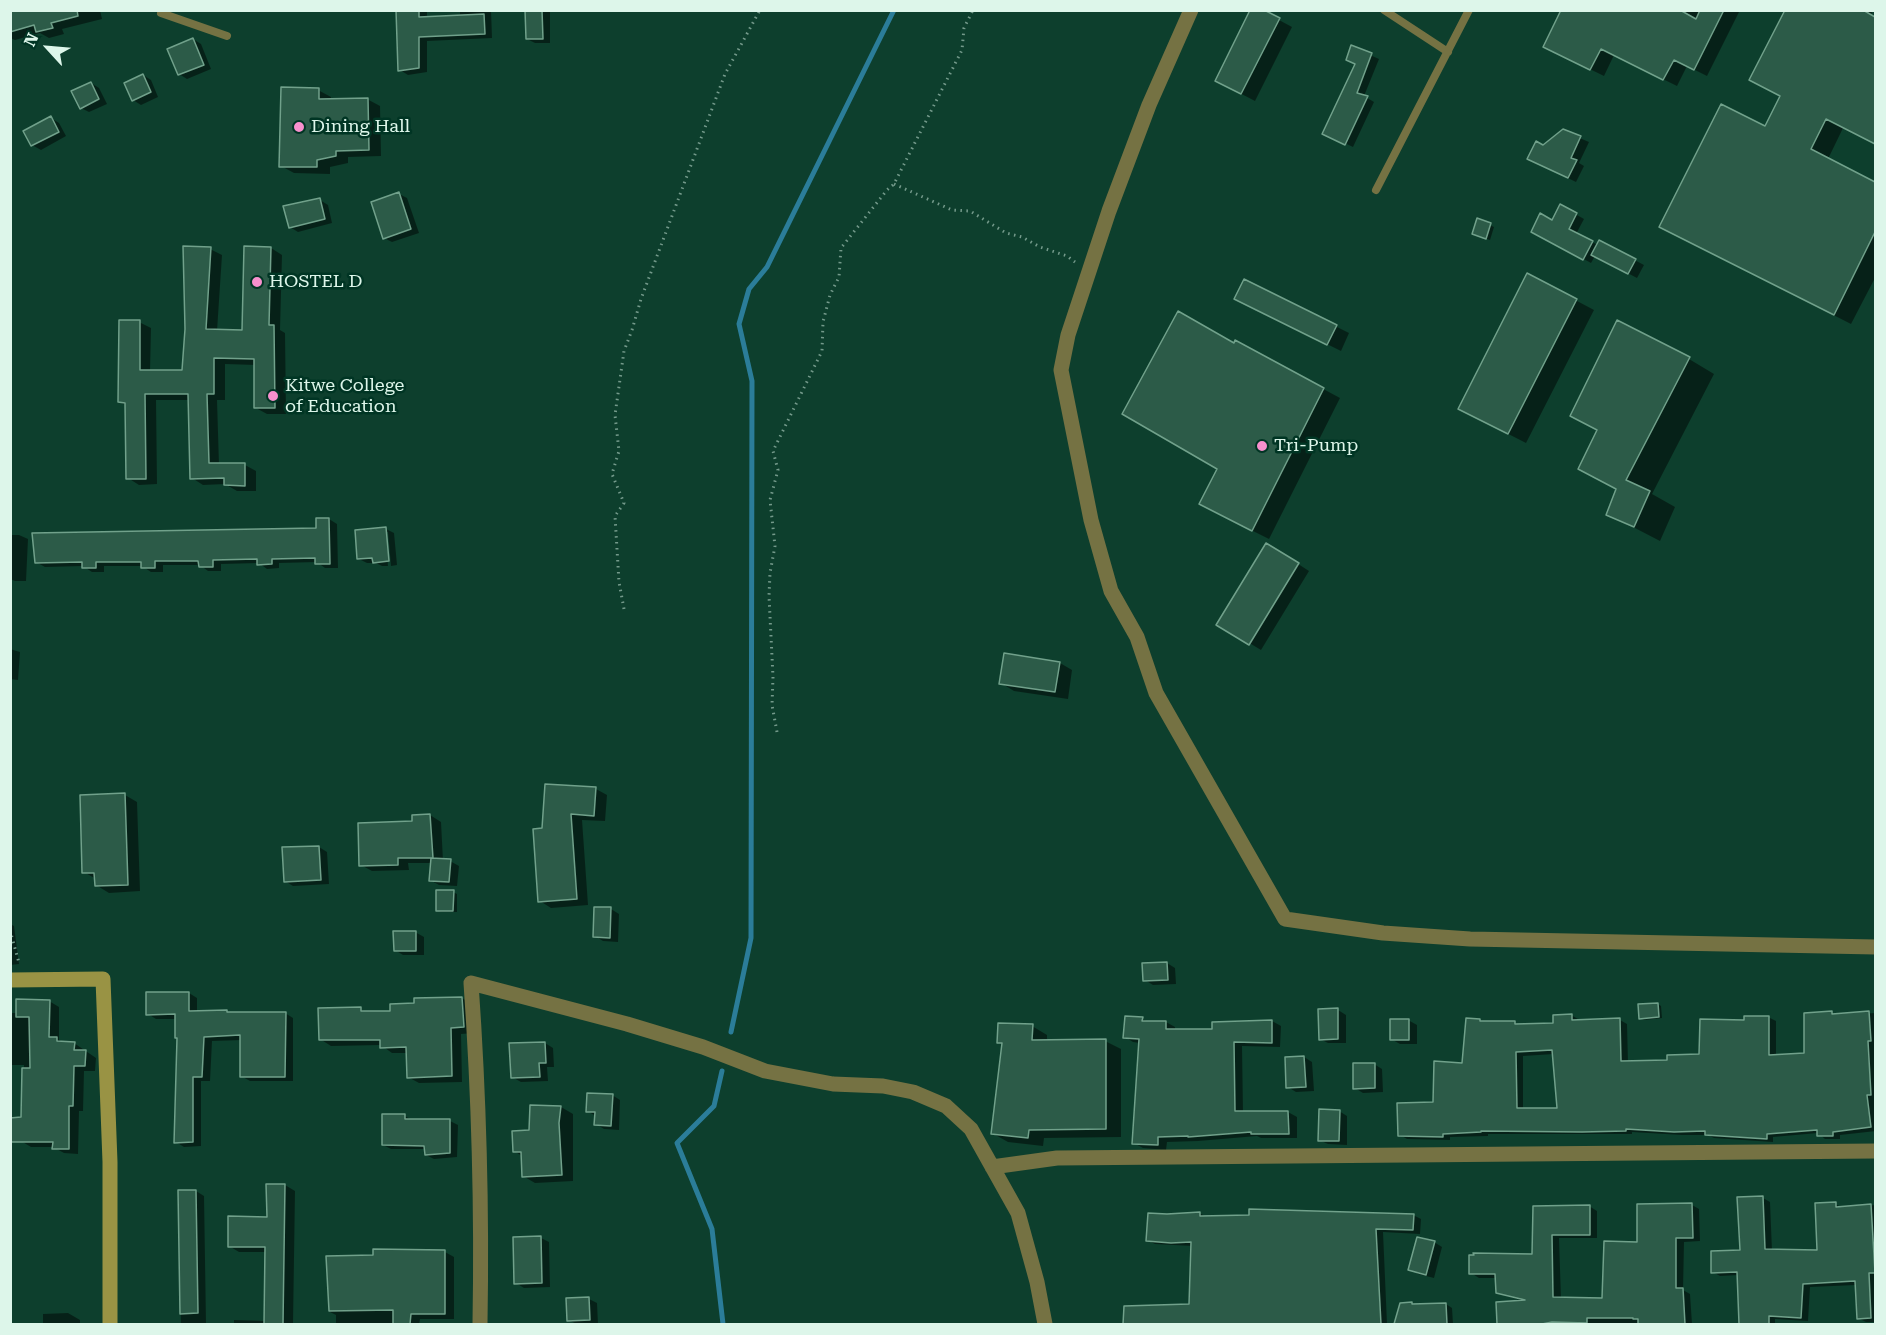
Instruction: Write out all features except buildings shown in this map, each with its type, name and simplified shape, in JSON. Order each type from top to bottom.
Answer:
[{"type":"street","points":[[1191,10],[1149,105],[1087,272],[1068,335],[1061,370],[1091,520],[1111,591],[1137,637],[1156,693],[1285,919],[1383,933],[1470,939],[1875,947]]},
{"type":"street","points":[[16,980],[103,979],[110,1162],[111,1324]]},
{"type":"street","points":[[480,1324],[482,1263],[478,1090],[471,982],[703,1047],[765,1071],[833,1084],[883,1086],[913,1092],[946,1106],[971,1130],[1018,1213],[1037,1282],[1045,1324]]},
{"type":"street","points":[[992,1167],[1057,1158],[1875,1151]]},
{"type":"lane","points":[[1384,10],[1448,52]]},
{"type":"lane","points":[[1376,190],[1469,10]]},
{"type":"lane","points":[[161,13],[227,36]]},
{"type":"path","points":[[624,609],[619,582],[615,516],[624,503],[612,474],[619,451],[615,415],[624,351],[641,299],[725,74],[760,10]]},
{"type":"path","points":[[777,732],[772,705],[769,596],[775,546],[770,500],[778,470],[773,451],[822,351],[823,322],[830,295],[839,277],[841,248],[894,184],[962,50],[964,28],[973,10]]},
{"type":"path","points":[[894,184],[952,210],[970,211],[1006,232],[1066,256],[1087,272]]},
{"type":"path","points":[[10,930],[18,953],[16,980]]},
{"type":"waterway","points":[[731,1032],[751,938],[752,381],[739,324],[749,289],[767,267],[894,10]]},
{"type":"waterway","points":[[722,1071],[714,1106],[677,1143],[712,1229],[723,1324]]},
{"type":"place","name":"Dining Hall","points":[[299,127]]},
{"type":"place","name":"HOSTEL D","points":[[257,282]]},
{"type":"place","name":"Kitwe College of Education","points":[[273,396]]},
{"type":"place","name":"Tri-Pump","points":[[1262,446]]}]
